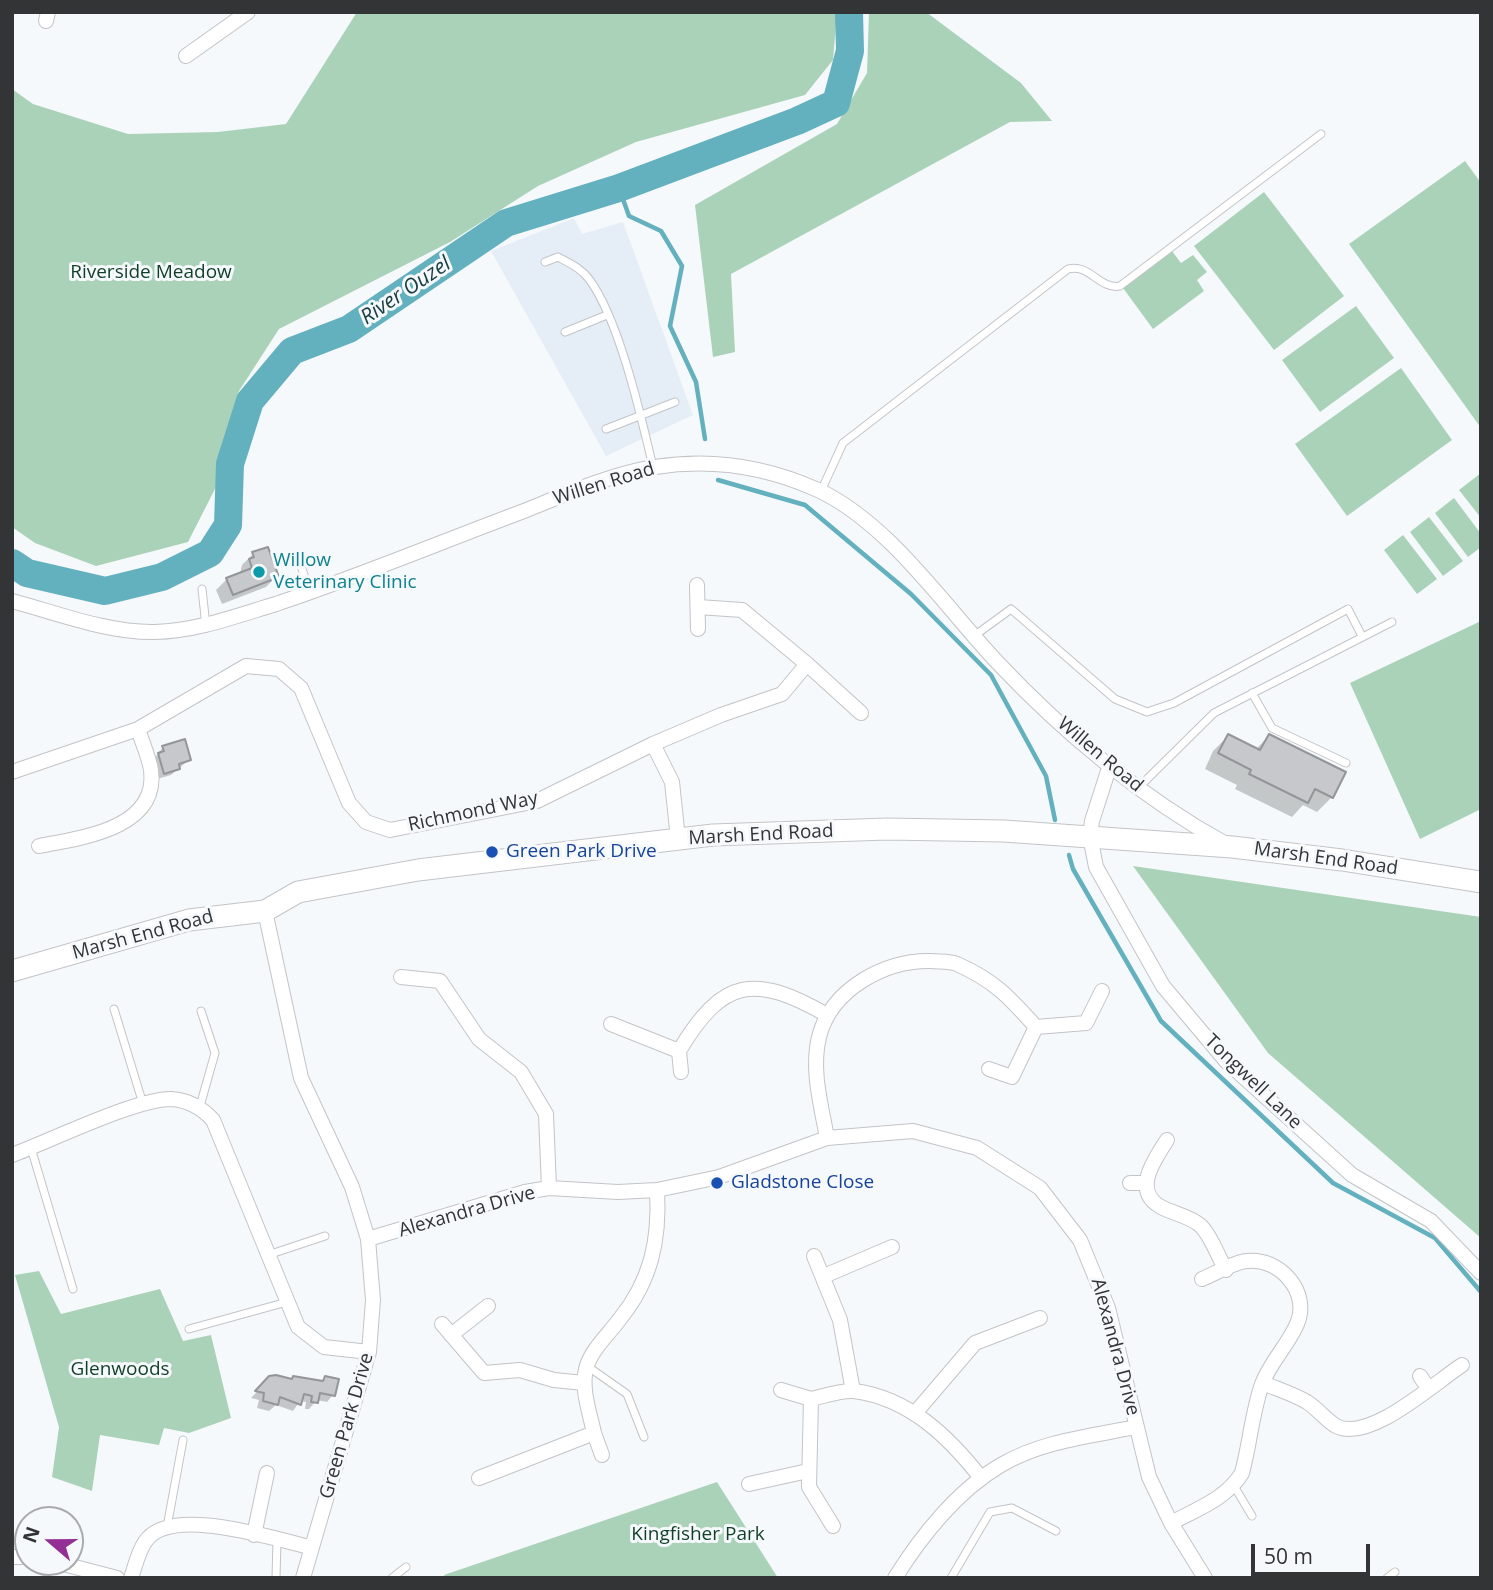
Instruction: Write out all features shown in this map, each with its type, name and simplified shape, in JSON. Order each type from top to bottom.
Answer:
[{"type":"street","points":[[186,56],[245,13]]},
{"type":"street","name":"Willen Road","points":[[12,601],[103,625],[153,632],[206,626],[310,593],[581,489],[653,467],[734,464],[778,475],[821,491],[869,525],[1043,706],[1110,765],[1167,809],[1232,847]]},
{"type":"street","points":[[697,585],[698,629]]},
{"type":"street","points":[[698,607],[742,610],[861,713]]},
{"type":"street","name":"Richmond Way","points":[[12,772],[138,729],[246,666],[279,668],[301,688],[349,803],[366,822],[390,830],[537,801],[653,744],[721,715],[782,694],[807,664]]},
{"type":"street","points":[[39,846],[120,826],[139,812],[149,795],[151,772],[138,729]]},
{"type":"street","points":[[653,744],[672,782],[678,839]]},
{"type":"street","points":[[1090,836],[1110,765]]},
{"type":"street","name":"Marsh End Road","points":[[12,971],[189,920],[265,911],[298,892],[418,870],[678,839],[887,829],[1090,836],[1232,847],[1342,860],[1481,882]]},
{"type":"street","name":"Tongwell Lane","points":[[1090,836],[1096,867],[1163,986],[1226,1061],[1352,1175],[1430,1221],[1481,1273]]},
{"type":"street","name":"Green Park Drive","points":[[265,911],[301,1078],[352,1187],[368,1239],[373,1300],[369,1352],[303,1578]]},
{"type":"street","points":[[827,1138],[815,1073],[819,1037],[827,1014],[859,981],[906,960],[954,962],[1000,987],[1036,1027]]},
{"type":"street","points":[[401,977],[440,981],[479,1039],[521,1072],[546,1114],[549,1188]]},
{"type":"street","points":[[681,1072],[679,1051],[698,1019],[725,995],[758,986],[791,995],[827,1014]]},
{"type":"street","points":[[1036,1027],[1086,1023],[1102,991]]},
{"type":"street","points":[[611,1024],[679,1051]]},
{"type":"street","points":[[989,1069],[1012,1077],[1036,1027]]},
{"type":"street","points":[[12,1155],[143,1104],[171,1099],[200,1107],[213,1120],[299,1327],[324,1347],[369,1352]]},
{"type":"street","name":"Alexandra Drive","points":[[368,1239],[524,1192],[549,1188],[618,1192],[657,1190],[719,1177],[773,1155],[827,1138],[913,1131],[977,1149],[1040,1188],[1080,1240],[1108,1308],[1149,1477],[1171,1523],[1205,1578]]},
{"type":"street","points":[[1167,1140],[1150,1167],[1146,1183],[1150,1198],[1160,1206],[1202,1227],[1226,1270]]},
{"type":"street","points":[[1130,1183],[1146,1183]]},
{"type":"street","points":[[603,1455],[594,1433],[584,1383],[587,1366],[599,1345],[634,1302],[651,1268],[659,1218],[657,1190]]},
{"type":"street","points":[[824,1276],[892,1247]]},
{"type":"street","points":[[814,1256],[840,1320],[852,1391]]},
{"type":"street","points":[[1171,1523],[1224,1495],[1242,1473],[1263,1383],[1270,1364],[1298,1323],[1301,1303],[1292,1282],[1273,1264],[1246,1261],[1202,1279]]},
{"type":"street","points":[[488,1306],[447,1330],[484,1373],[520,1370],[554,1380],[584,1383]]},
{"type":"street","points":[[916,1412],[975,1343],[1041,1318]]},
{"type":"street","points":[[1263,1383],[1308,1403],[1336,1426],[1354,1431],[1370,1427],[1424,1382],[1462,1365]]},
{"type":"street","points":[[781,1390],[811,1399],[852,1391],[916,1412],[961,1451],[981,1478]]},
{"type":"street","points":[[811,1399],[809,1487],[833,1527]]},
{"type":"street","points":[[895,1578],[929,1530],[981,1478],[1003,1464],[1035,1450],[1069,1440],[1136,1427]]},
{"type":"street","points":[[479,1478],[498,1473],[594,1433]]},
{"type":"street","points":[[749,1484],[808,1471]]},
{"type":"street","points":[[254,1535],[267,1473]]},
{"type":"street","points":[[131,1578],[145,1540],[167,1527],[194,1523],[310,1547]]},
{"type":"street","points":[[84,1569],[117,1578]]},
{"type":"lane","points":[[821,491],[843,443],[1068,269],[1077,267],[1107,285],[1121,286],[1321,134]]},
{"type":"lane","points":[[545,262],[558,257],[577,267],[588,278],[607,315],[640,416],[653,467]]},
{"type":"lane","points":[[565,332],[607,315]]},
{"type":"lane","points":[[607,429],[675,402]]},
{"type":"lane","points":[[301,566],[310,593]]},
{"type":"lane","points":[[202,589],[206,626]]},
{"type":"lane","points":[[974,636],[1011,609],[1115,699],[1147,712],[1174,703],[1348,609],[1363,636]]},
{"type":"lane","points":[[1139,787],[1214,713],[1392,622]]},
{"type":"lane","points":[[1252,693],[1272,728],[1346,763]]},
{"type":"lane","points":[[114,1009],[143,1104]]},
{"type":"lane","points":[[200,1107],[215,1053],[201,1011]]},
{"type":"lane","points":[[31,1149],[72,1289]]},
{"type":"lane","points":[[268,1255],[325,1236]]},
{"type":"lane","points":[[188,1329],[288,1301]]},
{"type":"lane","points":[[587,1366],[627,1394],[644,1437]]},
{"type":"lane","points":[[167,1527],[183,1440]]},
{"type":"lane","points":[[1234,1486],[1252,1516]]},
{"type":"lane","points":[[951,1578],[990,1512],[1012,1508],[1056,1531]]},
{"type":"lane","points":[[276,1578],[277,1540]]},
{"type":"lane","points":[[392,1578],[406,1567]]},
{"type":"lane","points":[[1387,1578],[1395,1572]]},
{"type":"shaded area","points":[[574,218],[582,234],[623,222],[693,415],[606,456],[491,251]]},
{"type":"green space","name":"Riverside Meadow","points":[[357,12],[837,12],[833,60],[805,95],[636,142],[538,186],[450,242],[279,329],[239,391],[218,483],[188,542],[96,566],[35,543],[12,527],[12,89],[33,104],[128,134],[218,132],[286,124]]},
{"type":"green space","points":[[869,12],[926,12],[1021,83],[1052,121],[1010,122],[731,274],[735,352],[713,357],[695,205],[837,124],[867,73]]},
{"type":"green space","points":[[1465,161],[1481,183],[1481,428],[1349,244]]},
{"type":"green space","points":[[1264,192],[1344,296],[1274,350],[1194,246]]},
{"type":"green space","points":[[1172,251],[1181,263],[1193,255],[1207,272],[1197,280],[1204,291],[1153,329],[1123,288]]},
{"type":"green space","points":[[1356,306],[1394,358],[1320,412],[1282,360]]},
{"type":"green space","points":[[1401,368],[1452,440],[1347,516],[1295,444]]},
{"type":"green space","points":[[1481,473],[1481,518],[1459,490]]},
{"type":"green space","points":[[1454,498],[1481,534],[1481,547],[1468,557],[1435,513]]},
{"type":"green space","points":[[1429,517],[1463,561],[1443,576],[1410,532]]},
{"type":"green space","points":[[1403,535],[1437,579],[1417,594],[1384,550]]},
{"type":"green space","points":[[1481,621],[1481,809],[1420,839],[1350,683]]},
{"type":"green space","points":[[1133,866],[1481,917],[1481,1238],[1268,1053]]},
{"type":"green space","name":"Glenwoods","points":[[39,1271],[61,1314],[160,1289],[183,1341],[211,1335],[231,1418],[189,1433],[164,1428],[159,1445],[100,1435],[92,1491],[52,1477],[59,1427],[15,1275]]},
{"type":"green space","name":"Kingfisher Park","points":[[717,1482],[778,1578],[445,1578],[444,1575]]},
{"type":"building","name":"Willow Veterinary Clinic","points":[[268,547],[279,577],[233,595],[226,578],[252,568],[249,559],[254,557],[252,552]]},
{"type":"building","points":[[1228,734],[1260,750],[1269,734],[1346,772],[1333,798],[1315,789],[1308,803],[1249,774],[1251,770],[1218,753]]},
{"type":"building","points":[[185,739],[191,760],[179,764],[180,769],[164,774],[158,753],[164,751],[162,746]]},
{"type":"building","points":[[269,1376],[323,1381],[325,1376],[339,1379],[335,1396],[320,1393],[318,1403],[311,1402],[312,1396],[304,1394],[301,1405],[280,1397],[278,1405],[263,1401],[264,1393],[255,1391]]},
{"type":"waterway","name":"River Ouzel","points":[[12,563],[27,573],[105,591],[162,577],[210,553],[228,525],[230,464],[250,401],[292,351],[349,329],[506,223],[619,188],[797,121],[836,103],[850,51],[849,12]]},
{"type":"waterway","points":[[619,188],[629,216],[661,231],[682,266],[670,326],[696,382],[705,439]]},
{"type":"waterway","points":[[718,480],[805,505],[911,594],[991,675],[1046,776],[1055,820]]},
{"type":"waterway","points":[[1069,855],[1073,869],[1161,1021],[1333,1183],[1435,1238],[1481,1292]]},
{"type":"place","name":"Willow Veterinary Clinic","points":[[259,572]]},
{"type":"place","name":"Green Park Drive","points":[[492,852]]},
{"type":"place","name":"Gladstone Close","points":[[717,1183]]}]
